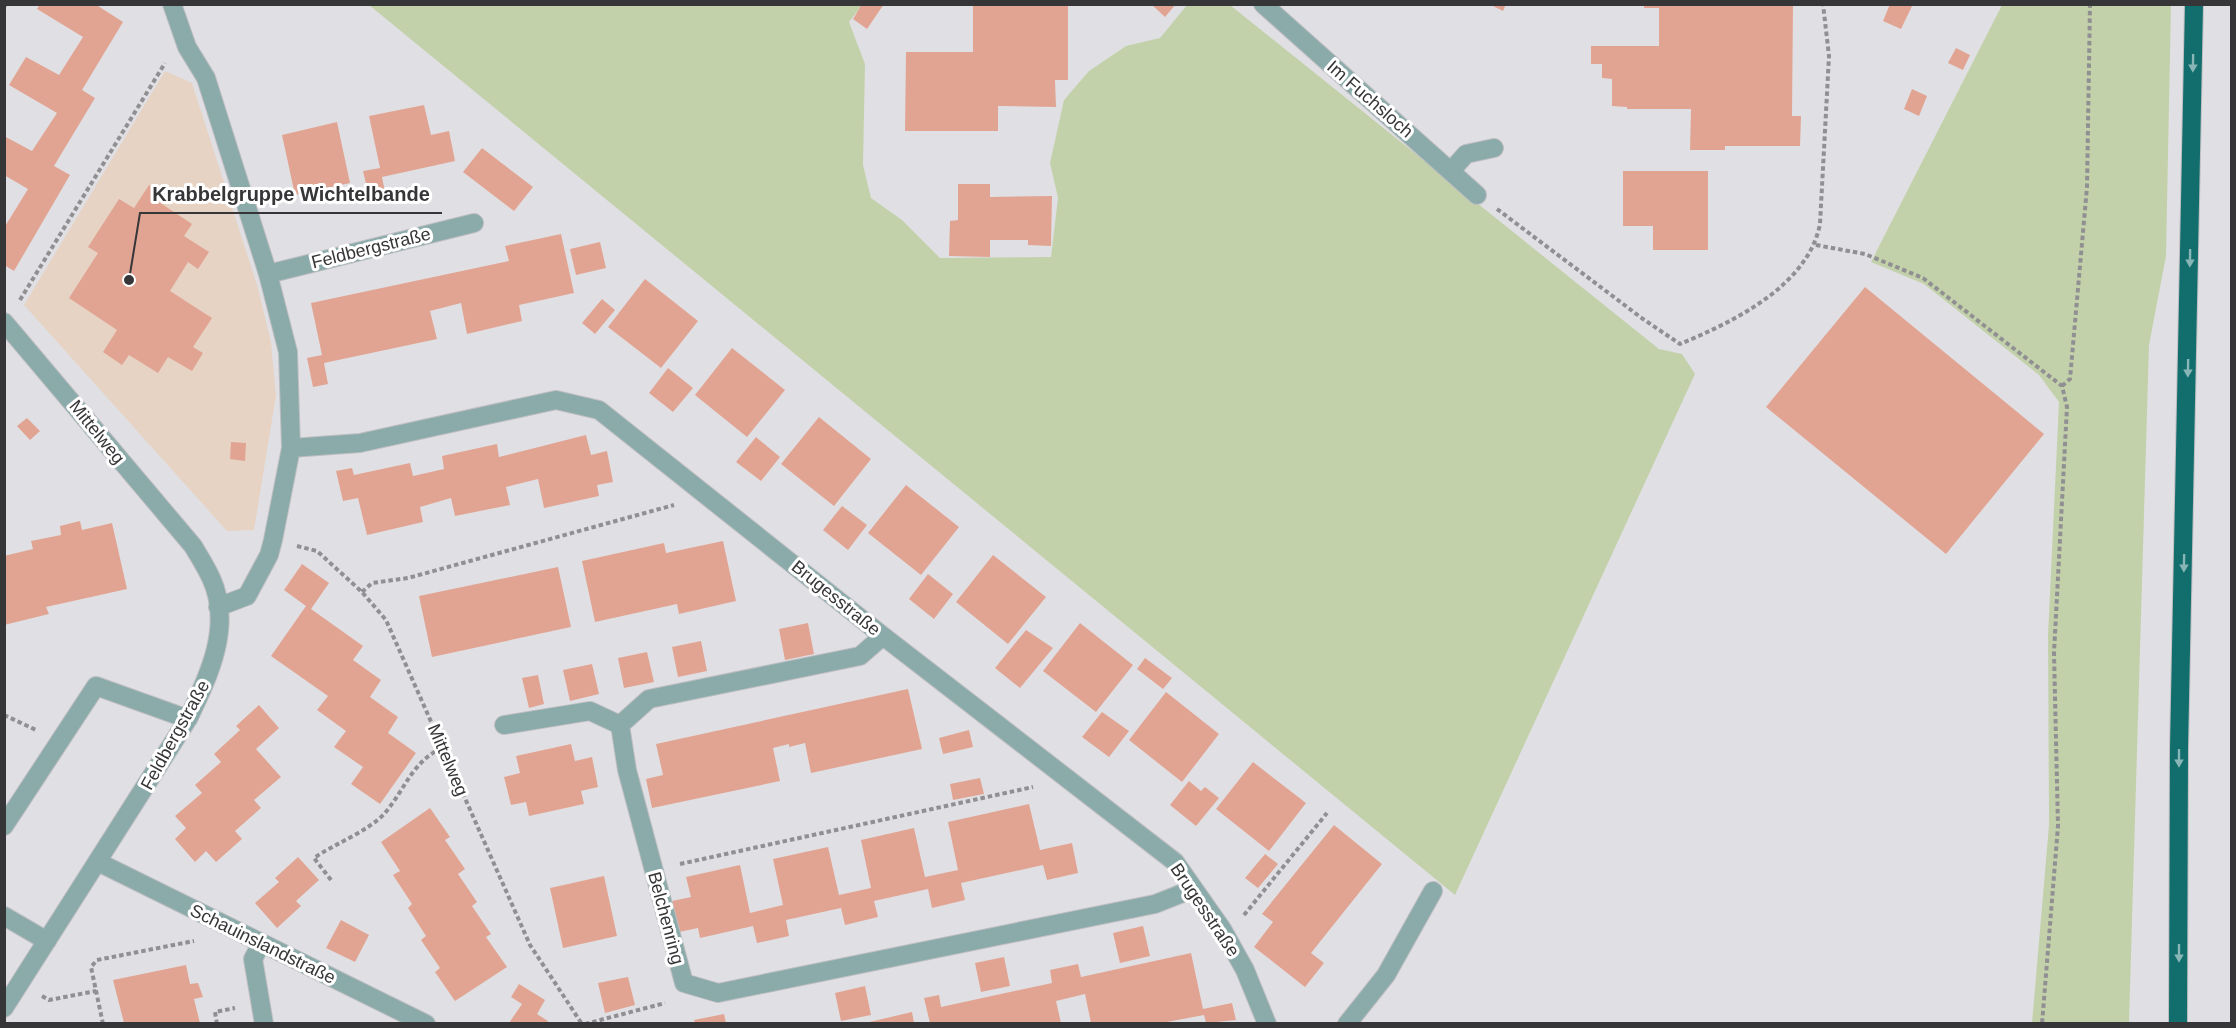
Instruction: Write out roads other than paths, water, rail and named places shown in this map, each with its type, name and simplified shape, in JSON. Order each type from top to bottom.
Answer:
[{"type":"highway","points":[[2178,1023],[2179,749],[2194,4]]},
{"type":"street","points":[[172,4],[187,47],[206,78],[268,274],[288,352],[291,448],[269,555],[247,596],[218,607]]},
{"type":"street","name":"Im Fuchsloch","points":[[1263,4],[1477,195]]},
{"type":"street","points":[[1451,171],[1466,154],[1494,148]]},
{"type":"street","name":"Feldbergstraße","points":[[268,274],[474,223]]},
{"type":"street","name":"Mittelweg","points":[[4,322],[193,546],[212,579],[218,607]]},
{"type":"street","name":"Brugesstraße","points":[[291,448],[360,443],[556,400],[599,410],[883,636],[1175,862],[1222,930],[1245,970],[1267,1023]]},
{"type":"street","name":"Feldbergstraße","points":[[4,1008],[100,862],[188,719],[208,678],[219,641],[218,607]]},
{"type":"street","points":[[504,725],[590,711],[620,725],[649,699],[860,656],[883,636]]},
{"type":"street","points":[[4,826],[96,686],[188,719]]},
{"type":"street","name":"Belchenring","points":[[620,725],[627,771],[684,983],[718,993],[1155,904],[1193,889]]},
{"type":"street","name":"Schauinslandstraße","points":[[100,862],[261,944],[426,1023]]},
{"type":"street","points":[[1347,1023],[1386,975],[1433,891]]},
{"type":"street","points":[[4,916],[47,941]]},
{"type":"street","points":[[261,944],[253,959],[264,1023]]},
{"type":"place","name":"Krabbelgruppe Wichtelbande","points":[[129,280]]}]
